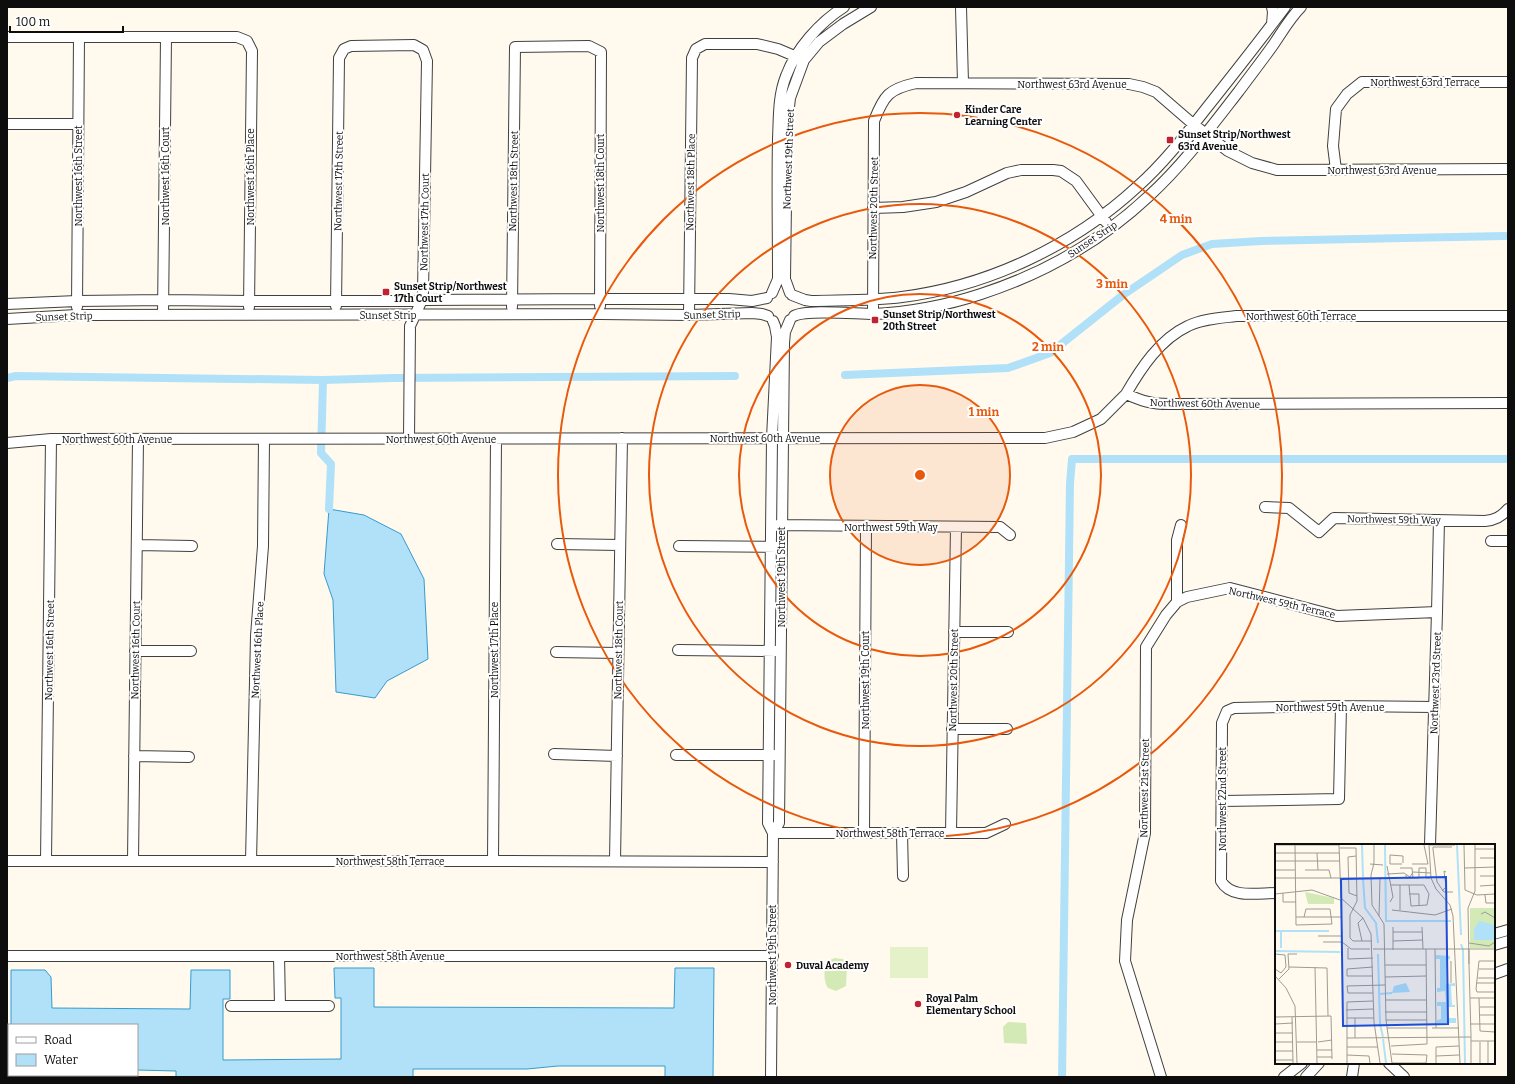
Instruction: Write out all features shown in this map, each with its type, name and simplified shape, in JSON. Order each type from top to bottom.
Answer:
[{"type":"street","name":"Northwest 19th Street","points":[[770,295],[778,279],[778,152],[780,102],[786,76],[822,25],[844,7]]},
{"type":"street","name":"Northwest 19th Street","points":[[791,294],[785,279],[787,125],[790,98],[800,58],[843,24],[868,7]]},
{"type":"street","points":[[961,7],[963,83]]},
{"type":"street","points":[[1272,7],[1272,24]]},
{"type":"street","name":"Sunset Strip","points":[[791,294],[811,301],[873,300],[902,297],[968,283],[1031,258],[1068,238],[1101,217],[1138,187],[1152,173],[1254,48],[1285,7]]},
{"type":"street","name":"Sunset Strip","points":[[792,318],[809,313],[873,314],[940,305],[981,294],[1024,278],[1074,253],[1110,228],[1149,196],[1169,176],[1206,134],[1301,7]]},
{"type":"street","points":[[7,37],[166,37]]},
{"type":"street","name":"Northwest 16th Street","points":[[76,315],[79,37]]},
{"type":"street","name":"Northwest 16th Place","points":[[166,37],[237,37],[247,40],[252,51],[249,315]]},
{"type":"street","name":"Northwest 16th Court","points":[[163,315],[166,37]]},
{"type":"street","name":"Northwest 18th Place","points":[[689,315],[692,58],[696,49],[705,44],[757,44],[778,48],[800,58]]},
{"type":"street","name":"Northwest 17th Street","points":[[336,315],[340,58],[344,49],[351,46],[414,45],[423,50]]},
{"type":"street","name":"Northwest 18th Street","points":[[512,315],[515,47],[589,46],[601,52]]},
{"type":"street","name":"Northwest 17th Court","points":[[409,439],[410,326],[422,300],[427,61],[423,50]]},
{"type":"street","name":"Northwest 18th Court","points":[[600,314],[601,52]]},
{"type":"street","name":"Northwest 63rd Terrace","points":[[1336,170],[1333,146],[1336,109],[1347,94],[1362,82],[1508,82]]},
{"type":"street","name":"Northwest 63rd Avenue","points":[[881,104],[890,93],[902,86],[916,83],[1129,84],[1156,92],[1193,124],[1228,151],[1252,163],[1277,170],[1508,169]]},
{"type":"street","name":"Northwest 20th Street","points":[[873,314],[874,121],[881,104]]},
{"type":"street","points":[[7,124],[78,124]]},
{"type":"street","points":[[873,208],[903,207],[936,202],[966,192],[1007,173],[1021,170],[1053,170],[1061,171],[1076,181],[1110,228]]},
{"type":"street","points":[[1017,264],[1024,278]]},
{"type":"street","points":[[783,291],[791,294],[796,300],[797,307],[792,318],[783,323],[770,319],[764,305],[770,295],[783,291]]},
{"type":"street","name":"Sunset Strip","points":[[7,304],[77,301],[164,300],[729,299],[752,301],[770,295]]},
{"type":"street","name":"Sunset Strip","points":[[7,319],[76,315],[689,315],[752,313],[762,314],[770,319]]},
{"type":"street","name":"Northwest 60th Terrace","points":[[1126,394],[1143,365],[1167,340],[1188,326],[1212,319],[1236,316],[1508,316]]},
{"type":"street","name":"Northwest 19th Street","points":[[774,755],[781,651],[781,526],[785,332],[792,318]]},
{"type":"street","name":"Northwest 19th Street","points":[[770,319],[775,326],[777,337],[772,438],[770,651],[774,755],[779,824],[773,833],[771,1077]]},
{"type":"street","name":"Northwest 60th Avenue","points":[[7,443],[51,439],[1045,438],[1073,432],[1101,419],[1126,394],[1152,404],[1508,402]]},
{"type":"street","name":"Northwest 17th Place","points":[[493,861],[496,438]]},
{"type":"street","name":"Northwest 18th Court","points":[[615,861],[622,438]]},
{"type":"street","name":"Northwest 16th Street","points":[[46,861],[51,439]]},
{"type":"street","name":"Northwest 16th Court","points":[[133,861],[138,439]]},
{"type":"street","name":"Northwest 16th Place","points":[[251,861],[256,636],[263,546],[264,439]]},
{"type":"street","name":"Northwest 59th Way","points":[[1265,507],[1289,508],[1319,532],[1334,518],[1495,520],[1504,514],[1508,509]]},
{"type":"street","name":"Northwest 23rd Street","points":[[1430,844],[1439,520]]},
{"type":"street","name":"Northwest 59th Way","points":[[771,525],[1000,527],[1010,535]]},
{"type":"street","points":[[1177,602],[1177,540],[1181,525]]},
{"type":"street","name":"Northwest 19th Court","points":[[864,833],[866,527]]},
{"type":"street","name":"Northwest 20th Street","points":[[951,833],[956,527]]},
{"type":"street","points":[[1491,540],[1508,541]]},
{"type":"street","points":[[557,544],[620,545]]},
{"type":"street","points":[[137,545],[192,546]]},
{"type":"street","points":[[679,546],[781,548]]},
{"type":"street","name":"Northwest 59th Terrace","points":[[1177,602],[1187,597],[1230,588],[1337,616],[1437,612]]},
{"type":"street","name":"Northwest 21st Street","points":[[1161,1077],[1125,961],[1127,920],[1145,833],[1146,647],[1166,615],[1177,602]]},
{"type":"street","points":[[954,632],[1008,632]]},
{"type":"street","points":[[678,650],[781,651]]},
{"type":"street","points":[[135,651],[191,651]]},
{"type":"street","points":[[556,652],[618,653]]},
{"type":"street","points":[[1222,801],[1339,799],[1341,706]]},
{"type":"street","name":"Northwest 59th Avenue","points":[[1227,711],[1234,708],[1341,706],[1434,707]]},
{"type":"street","name":"Northwest 22nd Street","points":[[1227,711],[1222,722],[1221,881],[1225,888],[1235,893],[1275,893]]},
{"type":"street","points":[[952,729],[1007,729]]},
{"type":"street","points":[[554,754],[617,756]]},
{"type":"street","points":[[676,755],[774,755]]},
{"type":"street","points":[[134,756],[190,757]]},
{"type":"street","name":"Northwest 58th Terrace","points":[[773,833],[986,833],[1005,824]]},
{"type":"street","points":[[902,833],[903,876]]},
{"type":"street","name":"Northwest 58th Terrace","points":[[7,861],[773,862]]},
{"type":"street","points":[[1495,934],[1508,930]]},
{"type":"street","points":[[1495,945],[1508,941]]},
{"type":"street","name":"Northwest 58th Avenue","points":[[7,956],[773,956]]},
{"type":"street","points":[[279,956],[280,1006]]},
{"type":"street","points":[[1495,974],[1508,969]]},
{"type":"street","points":[[231,1006],[329,1006]]},
{"type":"street","points":[[1284,1077],[1301,1064]]},
{"type":"street","points":[[1306,1077],[1318,1064]]},
{"type":"street","points":[[1352,1077],[1354,1064]]},
{"type":"street","points":[[1390,1064],[1404,1077]]},
{"type":"green space","points":[[890,947],[928,947],[928,978],[890,978]]},
{"type":"green space","points":[[835,958],[843,959],[847,965],[846,986],[836,991],[828,988],[824,976],[827,963]]},
{"type":"green space","points":[[1008,1022],[1026,1023],[1027,1044],[1004,1043],[1003,1027]]},
{"type":"water","points":[[329,509],[364,515],[401,534],[424,579],[428,659],[387,681],[375,698],[336,692],[333,600],[324,574]]},
{"type":"water","points":[[334,968],[374,968],[374,1007],[674,1008],[675,968],[714,968],[713,1077],[665,1077],[665,1066],[558,1066],[527,1069],[413,1069],[413,1077],[176,1077],[176,1071],[138,1070],[138,1024],[11,1024],[11,970],[45,970],[51,977],[52,1008],[190,1009],[191,970],[230,970],[230,999],[223,999],[223,1060],[341,1059],[341,998],[335,998]]},
{"type":"water","points":[[11,1076],[58,1076],[58,1077]]},
{"type":"waterway","points":[[845,375],[1008,368],[1050,353],[1123,295],[1182,255],[1212,244],[1261,241],[1505,236]]},
{"type":"waterway","points":[[7,378],[16,376],[323,380],[393,378],[735,376]]},
{"type":"waterway","points":[[323,380],[321,453],[331,464],[329,509]]},
{"type":"waterway","points":[[1062,1077],[1070,484],[1072,459],[1508,459]]},
{"type":"place","name":"Kinder Care Learning Center","points":[[957,115]]},
{"type":"place","name":"Sunset Strip/Northwest 63rd Avenue","points":[[1170,140]]},
{"type":"place","name":"Sunset Strip/Northwest 17th Court","points":[[386,292]]},
{"type":"place","name":"Sunset Strip/Northwest 20th Street","points":[[875,320]]},
{"type":"place","name":"Duval Academy","points":[[788,965]]},
{"type":"place","name":"Royal Palm Elementary School","points":[[918,1004]]}]
